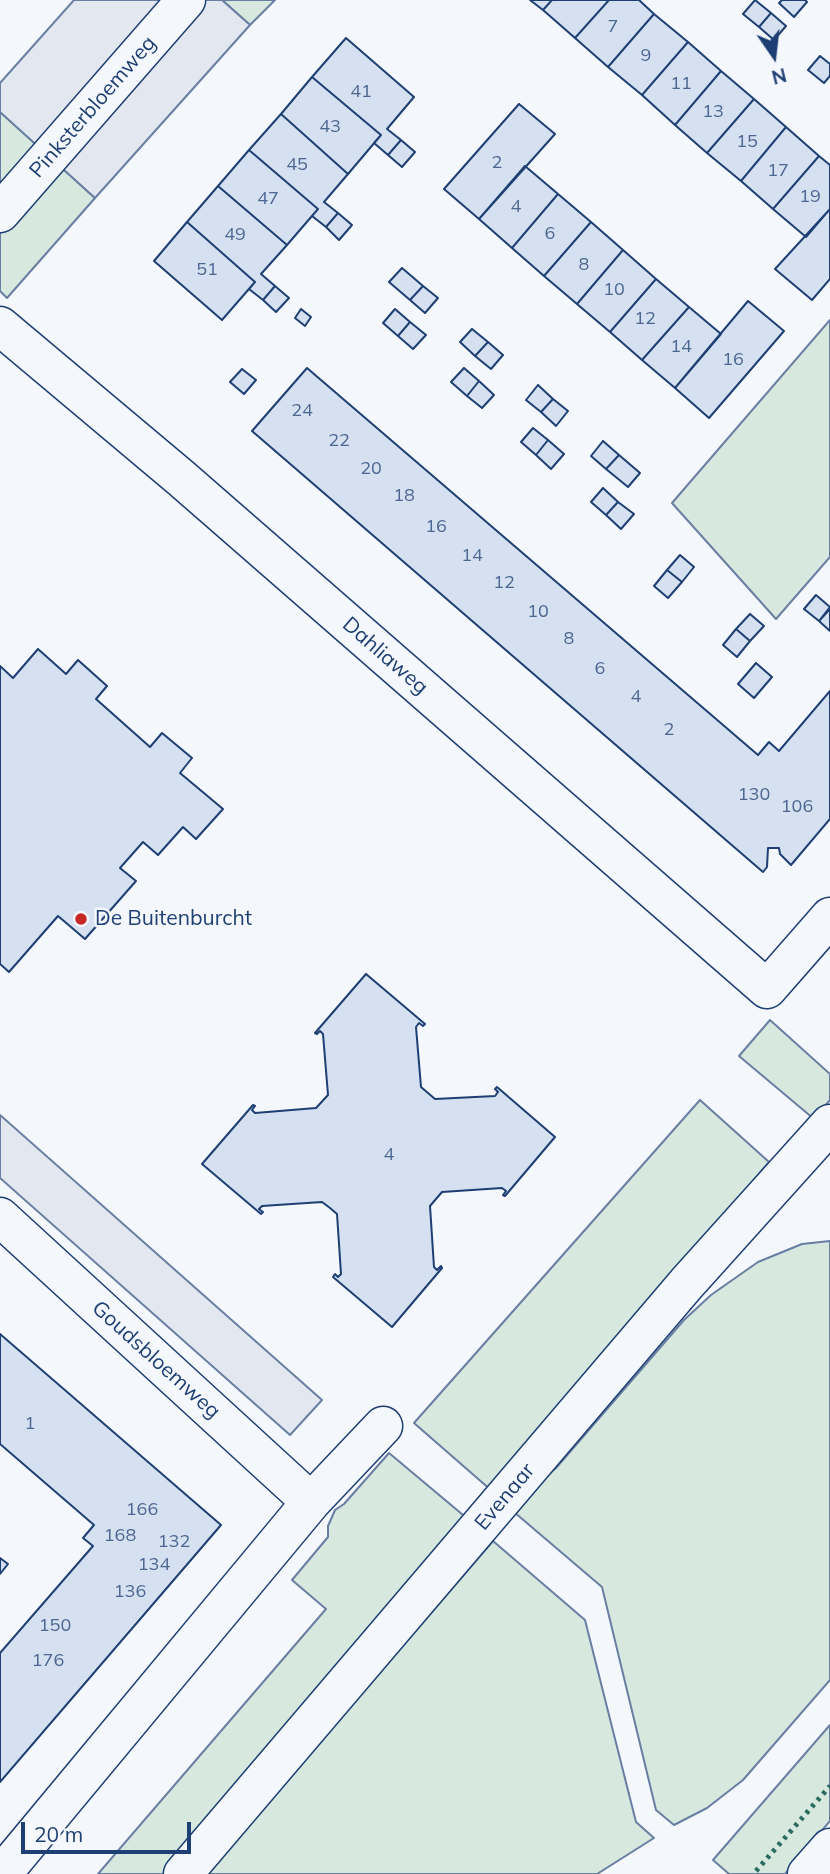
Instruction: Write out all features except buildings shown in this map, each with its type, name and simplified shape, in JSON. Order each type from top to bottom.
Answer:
[{"type":"street","name":"Pinksterbloemweg","points":[[0,213],[186,0]]},
{"type":"street","name":"Dahliaweg","points":[[0,326],[181,478],[767,989],[830,917]]},
{"type":"street","name":"Evenaar","points":[[183,1874],[687,1283],[830,1124]]},
{"type":"street","name":"Goudsbloemweg","points":[[0,1217],[311,1502]]},
{"type":"street","points":[[2,1874],[311,1502],[383,1426]]},
{"type":"street","points":[[807,1874],[830,1848]]},
{"type":"shaded area","points":[[74,0],[222,0],[250,25],[95,198],[0,112],[0,83]]},
{"type":"shaded area","points":[[222,0],[275,0],[250,25]]},
{"type":"shaded area","points":[[0,112],[95,198],[7,298],[0,291]]},
{"type":"shaded area","points":[[830,320],[830,557],[776,619],[672,503]]},
{"type":"shaded area","points":[[770,1020],[830,1074],[830,1100],[814,1119],[739,1056]]},
{"type":"shaded area","points":[[700,1100],[769,1162],[492,1491],[414,1423]]},
{"type":"shaded area","points":[[0,1115],[322,1400],[290,1435],[0,1178]]},
{"type":"shaded area","points":[[830,1241],[830,1680],[743,1780],[707,1808],[674,1825],[656,1810],[602,1587],[514,1512],[537,1484],[556,1468],[684,1320],[711,1295],[758,1262],[802,1244]]},
{"type":"shaded area","points":[[389,1453],[469,1520],[164,1874],[98,1874],[326,1609],[292,1580],[328,1537],[328,1526],[335,1510],[344,1504]]},
{"type":"shaded area","points":[[493,1541],[585,1620],[636,1822],[654,1838],[597,1874],[206,1874]]},
{"type":"shaded area","points":[[830,1725],[830,1821],[785,1874],[729,1874],[713,1860]]},
{"type":"hedge","points":[[756,1871],[830,1786]]},
{"type":"place","name":"De Buitenburcht","points":[[81,919]]}]
